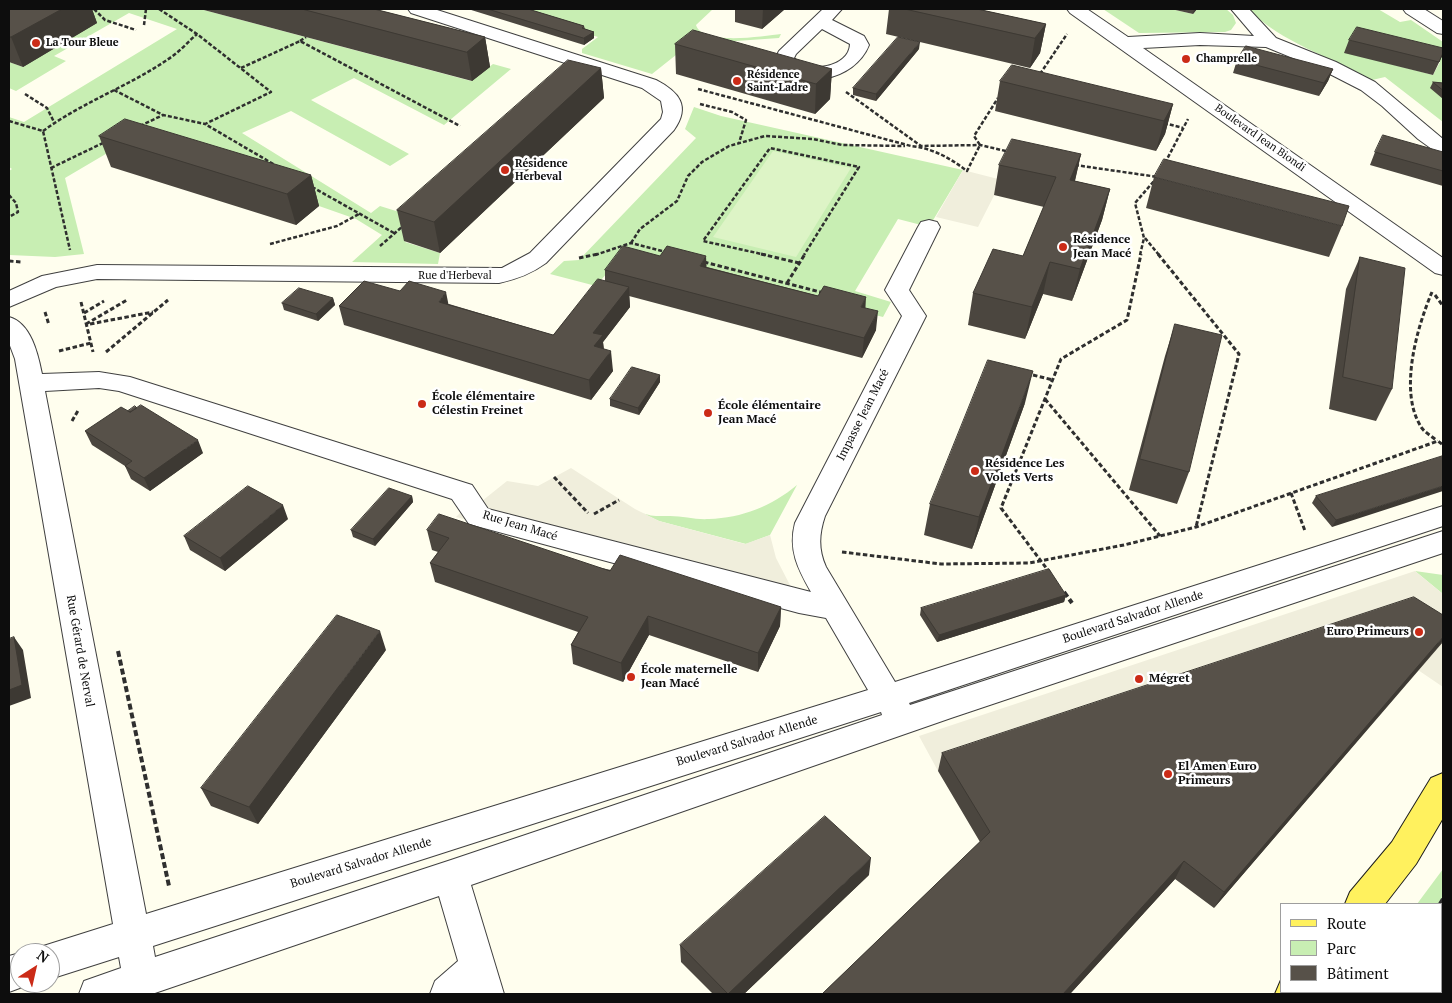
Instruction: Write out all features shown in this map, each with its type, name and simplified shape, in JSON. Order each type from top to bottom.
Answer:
[{"type":"main road","points":[[1364,903],[1404,853],[1443,788]]},
{"type":"main road","points":[[1404,853],[1443,824]]},
{"type":"street","points":[[417,9],[587,62],[664,93]]},
{"type":"street","points":[[1240,9],[1269,42]]},
{"type":"street","points":[[1412,9],[1443,29]]},
{"type":"street","name":"Boulevard Jean Biondi","points":[[1079,11],[1443,268]]},
{"type":"street","points":[[826,15],[860,45],[855,55],[844,66],[823,73],[796,70],[784,59],[788,51],[826,15]]},
{"type":"street","points":[[1124,43],[1200,39],[1269,42],[1329,66],[1368,86],[1443,148]]},
{"type":"street","name":"Rue d'Herbeval","points":[[9,300],[50,281],[75,275],[116,272],[499,276],[520,271],[538,258],[667,126],[674,112],[664,93]]},
{"type":"street","name":"Impasse Jean Macé","points":[[835,608],[807,558],[806,532],[811,516],[914,316],[897,290],[930,227]]},
{"type":"street","name":"Rue Gérard de Nerval","points":[[9,326],[19,338],[24,349],[31,383],[142,980]]},
{"type":"street","name":"Rue Jean Macé","points":[[31,383],[98,375],[462,492],[479,517],[799,601],[835,608]]},
{"type":"street","name":"Boulevard Salvador Allende","points":[[97,994],[451,876],[896,709],[1092,630],[1443,516]]},
{"type":"street","name":"Boulevard Salvador Allende","points":[[60,958],[177,920],[896,709],[1443,542]]},
{"type":"street","points":[[1404,555],[1443,561]]},
{"type":"street","points":[[835,608],[896,709]]},
{"type":"street","points":[[448,994],[482,981],[451,876]]},
{"type":"path","points":[[94,9],[105,20],[136,30]]},
{"type":"path","points":[[144,25],[146,9]]},
{"type":"path","points":[[159,9],[197,34],[271,92],[205,124]]},
{"type":"path","points":[[1039,75],[1079,11]]},
{"type":"path","points":[[43,131],[54,122],[174,56],[197,34]]},
{"type":"path","points":[[241,68],[300,42],[306,37]]},
{"type":"path","points":[[300,42],[460,126]]},
{"type":"path","points":[[823,73],[850,95],[921,146],[954,160],[967,172],[980,146]]},
{"type":"path","points":[[664,93],[693,88],[911,146]]},
{"type":"path","points":[[113,90],[163,115],[205,124],[282,169]]},
{"type":"path","points":[[980,146],[974,136],[1002,92]]},
{"type":"path","points":[[664,93],[732,112],[746,120],[739,143]]},
{"type":"path","points":[[25,94],[47,108],[54,122]]},
{"type":"path","points":[[137,127],[163,115]]},
{"type":"path","points":[[1189,117],[1157,177],[1135,203],[1144,238],[1239,354],[1196,527]]},
{"type":"path","points":[[9,121],[43,131]]},
{"type":"path","points":[[1164,123],[1183,128]]},
{"type":"path","points":[[43,131],[98,375]]},
{"type":"path","points":[[631,243],[640,229],[677,201],[688,176],[702,162],[729,146],[765,136],[813,139],[842,145],[980,146],[1013,152]]},
{"type":"path","points":[[51,168],[111,140]]},
{"type":"path","points":[[787,283],[859,167],[770,148],[703,241],[799,263]]},
{"type":"path","points":[[1069,164],[1167,180]]},
{"type":"path","points":[[307,184],[394,234]]},
{"type":"path","points":[[9,195],[16,203],[18,212],[9,218]]},
{"type":"path","points":[[264,245],[337,226],[359,214]]},
{"type":"path","points":[[374,251],[409,221]]},
{"type":"path","points":[[1052,575],[1001,508],[1061,359],[1127,320],[1144,238]]},
{"type":"path","points":[[538,258],[567,259],[593,256],[631,243],[668,252]]},
{"type":"path","points":[[695,259],[832,295]]},
{"type":"path","points":[[1432,291],[1424,309],[1413,359],[1412,392],[1414,412],[1420,426],[1443,445]]},
{"type":"path","points":[[69,424],[98,375],[107,351],[174,295]]},
{"type":"path","points":[[86,324],[128,300]]},
{"type":"path","points":[[44,308],[49,325]]},
{"type":"path","points":[[86,324],[154,312]]},
{"type":"path","points":[[55,343],[58,352]]},
{"type":"path","points":[[1033,375],[1053,380]]},
{"type":"path","points":[[1045,399],[1160,536]]},
{"type":"path","points":[[805,542],[842,552],[941,564],[1029,562],[1124,545],[1196,527],[1438,441]]},
{"type":"path","points":[[1291,493],[1307,534],[1324,555]]},
{"type":"path","points":[[1063,591],[1092,630]]},
{"type":"path","points":[[118,648],[177,920]]},
{"type":"green space","points":[[46,9],[200,9],[471,81],[493,64],[511,69],[444,125],[354,78],[311,100],[409,154],[390,166],[291,111],[242,133],[371,213],[380,206],[396,211],[554,74],[405,242],[440,253],[438,264],[352,262],[382,235],[356,219],[319,206],[121,145],[65,178],[84,254],[55,257],[9,255],[9,171],[12,169],[9,167],[9,117],[24,122],[177,29],[129,13],[54,56],[66,61],[16,91],[9,88],[9,62],[23,67]]},
{"type":"green space","points":[[506,9],[713,9],[696,25],[709,36],[748,38],[781,34],[779,38],[707,43],[686,47],[652,74],[582,53],[582,49],[598,37]]},
{"type":"green space","points":[[1103,9],[1171,9],[1193,14],[1197,9],[1226,9],[1233,15],[1236,23],[1231,30],[1225,32],[1139,33]]},
{"type":"green space","points":[[1248,9],[1378,9],[1400,22],[1411,20],[1443,42],[1443,122],[1385,77],[1372,80],[1307,49],[1261,21]],"holes":[[[1345,52],[1440,62],[1433,75]]]},
{"type":"green space","points":[[694,107],[721,116],[963,170],[929,227],[898,219],[855,291],[891,302],[883,317],[625,252],[596,286],[550,274],[564,261],[579,260],[696,138],[685,129]]},
{"type":"green space","points":[[773,151],[851,168],[796,257],[713,237]]},
{"type":"green space","points":[[797,485],[770,535],[746,544],[659,521],[644,514],[699,519],[721,518],[756,510],[777,499]]},
{"type":"green space","points":[[1415,571],[1443,575],[1443,594]]},
{"type":"green space","points":[[1443,869],[1443,994],[1350,994],[1442,993],[1442,903],[1418,903]]},
{"type":"shaded area","points":[[963,170],[1002,180],[978,227],[936,217]]},
{"type":"shaded area","points":[[571,468],[635,509],[659,521],[745,544],[770,535],[776,558],[792,589],[671,573],[456,517],[470,503],[482,501],[507,481],[538,486]]},
{"type":"shaded area","points":[[1415,571],[1443,594],[1443,687],[1418,670],[1245,669],[938,771],[919,736]]},
{"type":"building","points":[[9,9],[62,9],[9,37]]},
{"type":"building","points":[[302,9],[374,9],[485,37],[467,52]]},
{"type":"building","points":[[488,9],[528,9],[584,26],[582,28],[594,32],[584,38]]},
{"type":"building","points":[[905,9],[977,9],[1046,24],[1035,38]]},
{"type":"building","points":[[1357,27],[1443,48],[1443,53],[1439,62],[1349,40]]},
{"type":"building","points":[[693,30],[832,69],[816,84],[675,44]]},
{"type":"building","points":[[898,37],[920,42],[876,94],[853,88]]},
{"type":"building","points":[[1246,46],[1333,69],[1324,83],[1237,60]]},
{"type":"building","points":[[568,60],[601,68],[434,222],[397,210]]},
{"type":"building","points":[[1012,65],[1173,104],[1164,121],[1000,81]]},
{"type":"building","points":[[1433,82],[1443,83],[1443,90]]},
{"type":"building","points":[[125,119],[311,175],[287,194],[99,136]]},
{"type":"building","points":[[1383,135],[1443,152],[1443,171],[1375,152]]},
{"type":"building","points":[[1012,139],[1081,154],[1070,180],[1110,189],[1080,269],[1050,262],[1032,307],[973,293],[993,249],[1023,256],[1056,177],[999,165]]},
{"type":"building","points":[[1164,159],[1349,206],[1342,226],[1154,177]]},
{"type":"building","points":[[623,246],[660,256],[667,246],[706,256],[700,266],[818,296],[824,286],[866,297],[861,307],[878,311],[864,338],[605,270]]},
{"type":"building","points":[[1360,257],[1405,268],[1392,389],[1343,377]]},
{"type":"building","points":[[598,279],[629,287],[593,333],[603,335],[594,346],[611,351],[589,380],[339,306],[364,281],[400,291],[409,281],[446,292],[439,302],[553,335]]},
{"type":"building","points":[[299,288],[333,298],[316,314],[282,303]]},
{"type":"building","points":[[1175,324],[1222,335],[1189,472],[1140,459]]},
{"type":"building","name":"Résidence Les Volets Verts","points":[[988,360],[1033,371],[979,517],[930,504]]},
{"type":"building","points":[[632,367],[660,375],[638,408],[610,399]]},
{"type":"building","points":[[141,405],[198,440],[144,478],[125,466],[132,461],[85,431],[121,407],[130,412]]},
{"type":"building","points":[[135,406],[137,408],[130,412],[128,411]]},
{"type":"building","points":[[1443,456],[1443,486],[1336,520],[1316,496]]},
{"type":"building","points":[[248,486],[283,505],[220,558],[184,536]]},
{"type":"building","points":[[389,488],[412,496],[373,539],[351,530]]},
{"type":"building","points":[[439,514],[610,571],[620,555],[781,607],[758,653],[648,616],[621,663],[571,645],[588,617],[430,563],[449,538],[427,530]]},
{"type":"building","points":[[1049,569],[1066,595],[939,635],[921,608]]},
{"type":"building","points":[[1414,597],[1443,615],[1443,637],[1224,892],[1184,861],[1063,994],[822,994],[990,832],[942,753]]},
{"type":"building","points":[[337,615],[380,631],[249,807],[201,788]]},
{"type":"building","points":[[14,637],[22,685],[9,690],[9,639]]},
{"type":"building","points":[[825,816],[871,858],[728,994],[680,945]]},
{"type":"place","name":"La Tour Bleue","points":[[36,43]]},
{"type":"place","name":"Champrelle","points":[[1186,59]]},
{"type":"place","name":"Résidence Saint-Ladre","points":[[737,81]]},
{"type":"place","name":"Résidence Herbeval","points":[[505,170]]},
{"type":"place","name":"Résidence Jean Macé","points":[[1063,247]]},
{"type":"place","name":"École élémentaire Célestin Freinet","points":[[422,404]]},
{"type":"place","name":"École élémentaire Jean Macé","points":[[708,413]]},
{"type":"place","name":"Résidence Les Volets Verts","points":[[975,471]]},
{"type":"place","name":"Euro Primeurs","points":[[1419,632]]},
{"type":"place","name":"École maternelle Jean Macé","points":[[631,677]]},
{"type":"place","name":"Mégret","points":[[1139,679]]},
{"type":"place","name":"El Amen Euro Primeurs","points":[[1168,774]]}]
